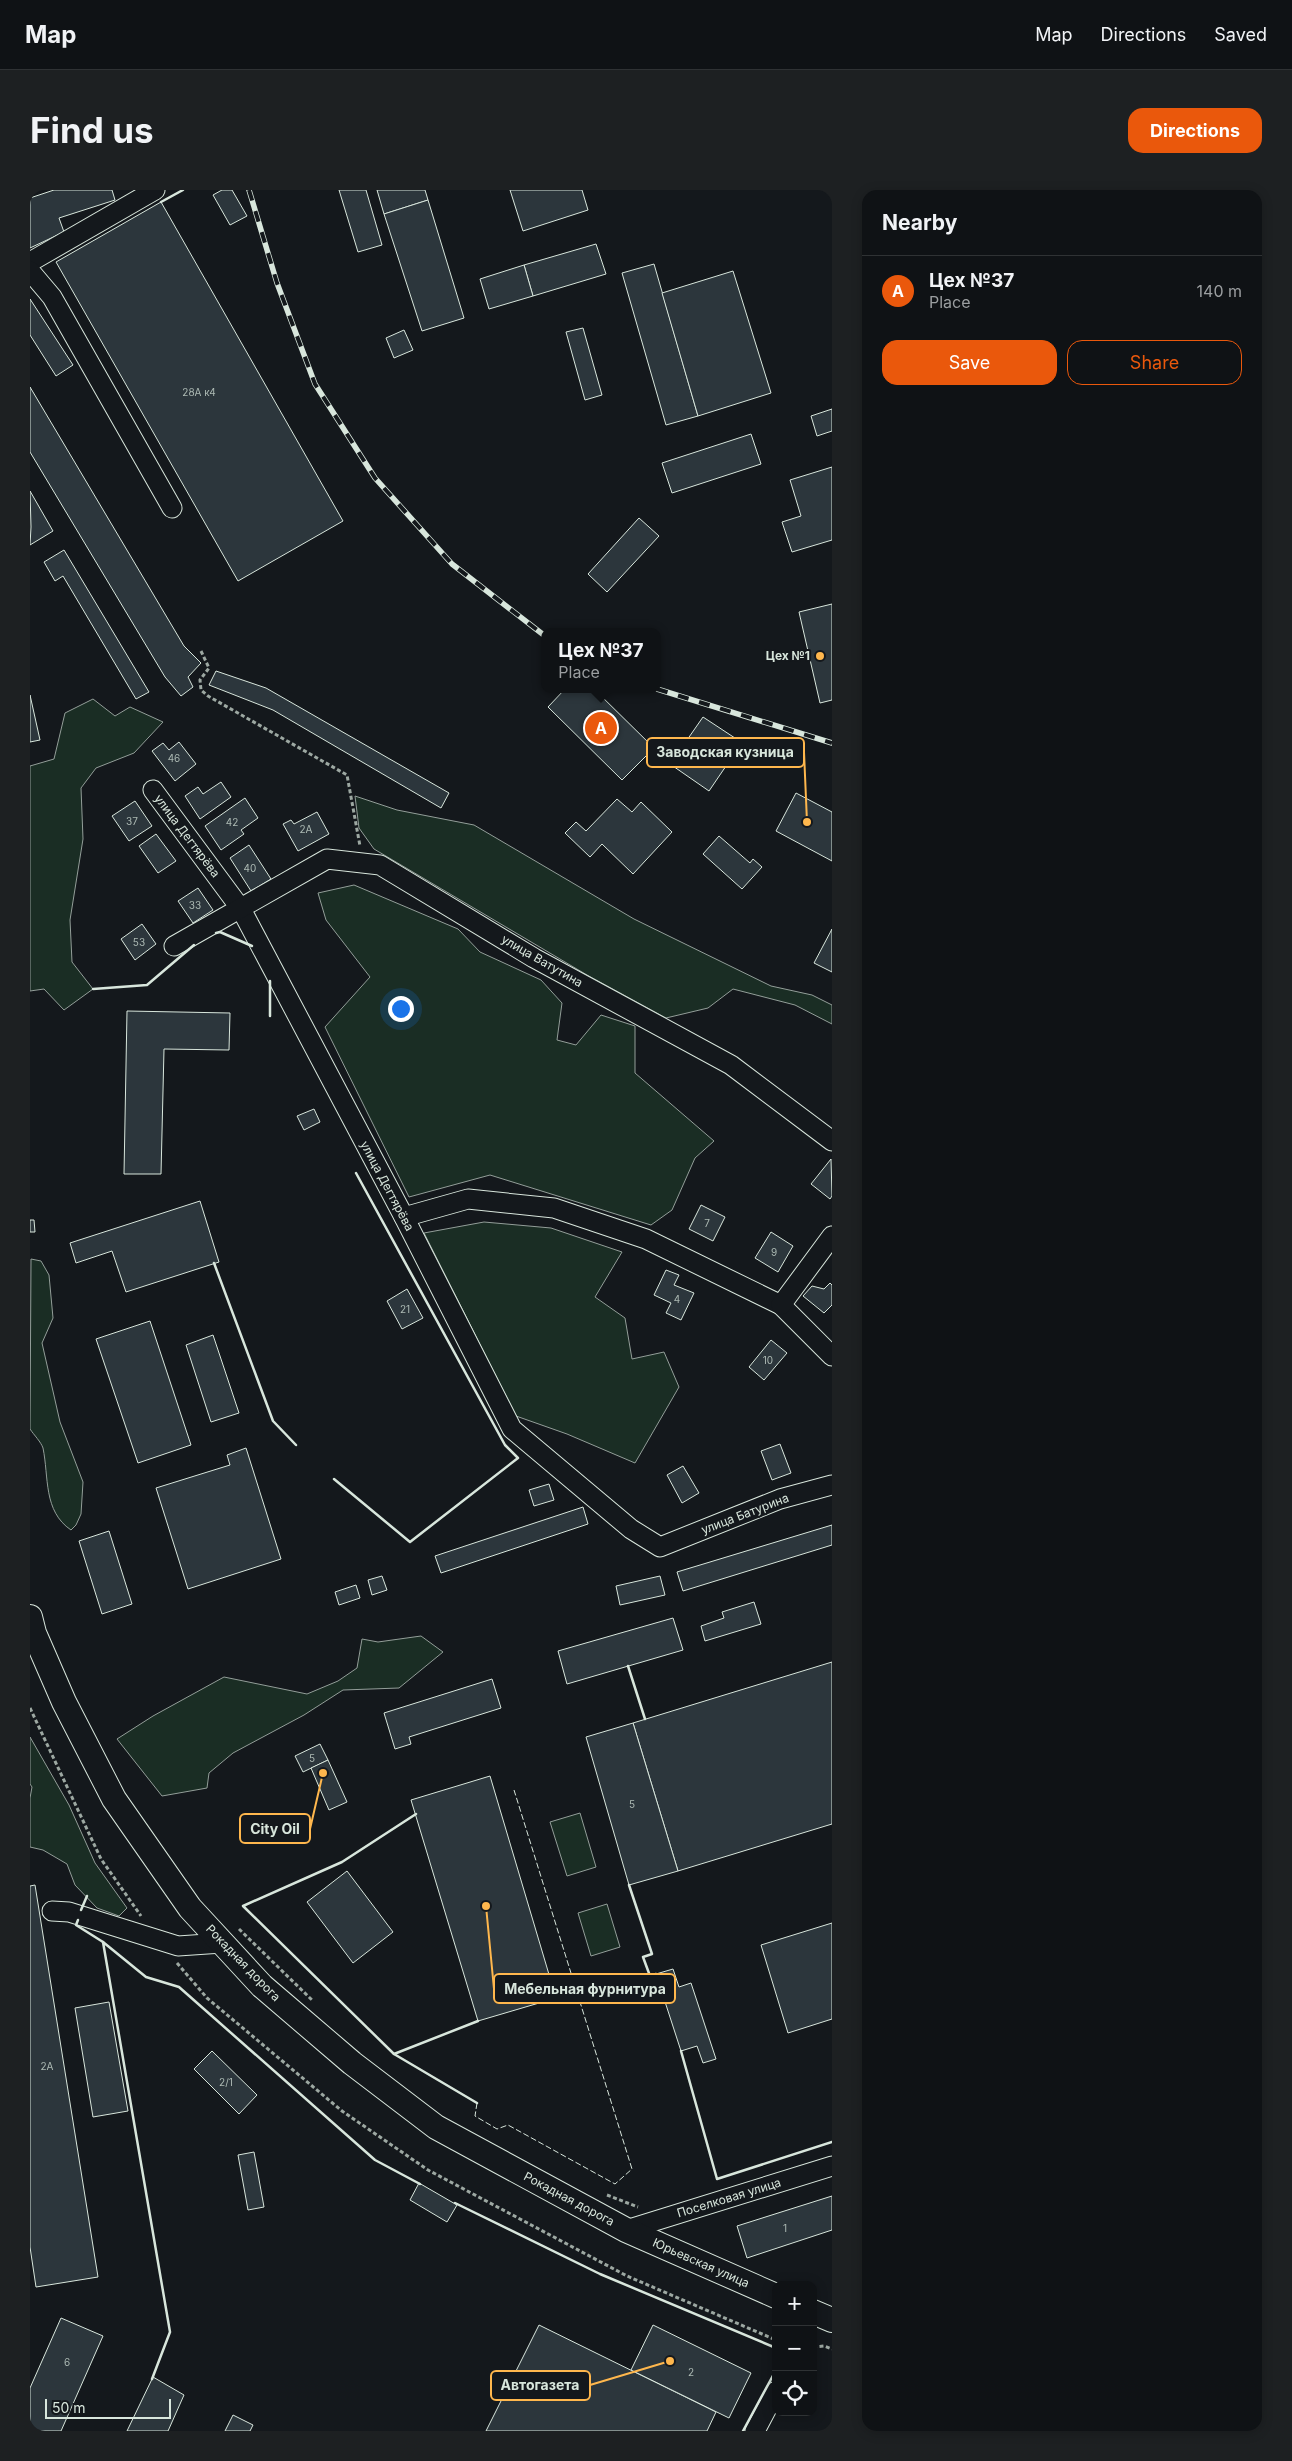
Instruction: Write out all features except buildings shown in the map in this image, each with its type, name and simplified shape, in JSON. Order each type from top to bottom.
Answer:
[{"type":"main road","name":"Рокадная дорога","points":[[30,1617],[34,1633],[64,1702],[114,1799],[190,1908],[228,1933],[270,1993],[352,2063],[436,2127],[626,2230]]},
{"type":"main road","name":"Юрьевская улица","points":[[626,2230],[772,2294]]},
{"type":"street","points":[[30,262],[155,190]]},
{"type":"street","points":[[30,271],[52,297],[172,508]]},
{"type":"street","name":"улица Дегтярёва","points":[[153,790],[241,909],[404,1217],[512,1429],[631,1529],[660,1547]]},
{"type":"street","name":"улица Ватутина","points":[[174,946],[327,859],[380,864],[534,958],[731,1065],[832,1140]]},
{"type":"street","points":[[404,1217],[468,1199],[554,1208],[646,1239],[781,1305],[832,1356]]},
{"type":"street","points":[[781,1305],[832,1236]]},
{"type":"street","name":"улица Батурина","points":[[660,1547],[780,1499],[832,1485]]},
{"type":"street","points":[[52,1911],[69,1912],[178,1946],[228,1933]]},
{"type":"street","name":"Поселковая улица","points":[[626,2230],[832,2166]]},
{"type":"street","points":[[755,2431],[772,2399]]},
{"type":"path","points":[[201,651],[209,668],[200,680],[202,690],[208,696],[347,775],[363,863]]},
{"type":"path","points":[[228,1933],[317,2005]]},
{"type":"path","points":[[600,2192],[666,2218]]},
{"type":"path","points":[[817,2347],[824,2346],[832,2349]]},
{"type":"green space","points":[[93,699],[115,716],[130,707],[163,722],[134,753],[96,768],[81,788],[83,839],[70,920],[72,962],[93,989],[64,1010],[44,989],[30,991],[30,766],[54,759],[65,713]]},
{"type":"green space","points":[[355,796],[397,810],[474,825],[634,919],[771,986],[812,995],[832,1005],[832,1024],[795,1005],[733,989],[708,1008],[666,1018],[587,975],[374,849],[359,828]]},
{"type":"green space","points":[[354,885],[458,929],[480,952],[541,980],[562,1003],[557,1040],[576,1045],[601,1015],[635,1026],[635,1073],[714,1141],[695,1158],[672,1210],[651,1225],[490,1175],[409,1197],[325,1027],[370,977],[326,920],[318,893]]},
{"type":"green space","points":[[484,1222],[551,1228],[622,1252],[595,1297],[625,1318],[632,1359],[664,1352],[679,1387],[635,1463],[567,1434],[516,1416],[424,1233]]},
{"type":"green space","points":[[31,1259],[41,1261],[49,1275],[53,1318],[42,1343],[60,1422],[83,1482],[81,1514],[76,1525],[71,1530],[62,1522],[51,1503],[43,1448],[30,1429]]},
{"type":"green space","points":[[421,1636],[443,1652],[399,1688],[343,1690],[304,1715],[233,1753],[209,1773],[207,1788],[162,1796],[117,1739],[153,1716],[224,1677],[307,1694],[338,1681],[357,1668],[362,1639],[378,1642]]},
{"type":"green space","points":[[30,1737],[69,1805],[95,1863],[127,1908],[119,1916],[97,1908],[75,1885],[67,1864],[43,1850],[30,1847],[30,1798],[32,1787],[30,1784]]},
{"type":"green space","points":[[580,1813],[596,1867],[567,1876],[550,1822]]},
{"type":"green space","points":[[607,1904],[620,1947],[591,1956],[578,1913]]},
{"type":"railway","points":[[249,190],[277,283],[315,384],[375,478],[452,564],[541,633]]},
{"type":"railway","points":[[661,690],[832,743]]},
{"type":"fence","points":[[477,2103],[475,2116],[497,2129],[508,2125],[615,2184],[632,2169],[514,1790]]},
{"type":"wall","points":[[161,202],[183,190]]},
{"type":"wall","points":[[216,933],[220,932],[252,946]]},
{"type":"wall","points":[[93,989],[147,985],[194,945]]},
{"type":"wall","points":[[270,981],[270,1016]]},
{"type":"wall","points":[[334,1479],[410,1542],[518,1458],[505,1445],[356,1173]]},
{"type":"wall","points":[[214,1263],[273,1421],[296,1445]]},
{"type":"wall","points":[[628,1666],[645,1719]]},
{"type":"wall","points":[[416,1814],[342,1862],[243,1906],[394,2054],[477,2103]]},
{"type":"wall","points":[[629,1885],[652,1954],[643,1957],[650,1976],[656,1974]]},
{"type":"wall","points":[[81,1910],[87,1896]]},
{"type":"wall","points":[[78,1920],[76,1925],[103,1942]]},
{"type":"wall","points":[[152,2379],[170,2332],[103,1942],[146,1977],[179,1987],[375,2160],[420,2184]]},
{"type":"wall","points":[[394,2054],[478,2021]]},
{"type":"wall","points":[[681,2051],[717,2179],[832,2142]]},
{"type":"wall","points":[[455,2203],[600,2274],[772,2346]]},
{"type":"wall","points":[[743,2431],[775,2371]]},
{"type":"place","name":"Цех №1","points":[[820,656]]},
{"type":"place","name":"Цех №37","points":[[601,728]]},
{"type":"place","name":"Заводская кузница","points":[[807,822]]},
{"type":"place","name":"City Oil","points":[[323,1773]]},
{"type":"place","name":"Мебельная фурнитура","points":[[486,1906]]},
{"type":"place","name":"Автогазета","points":[[670,2361]]}]
